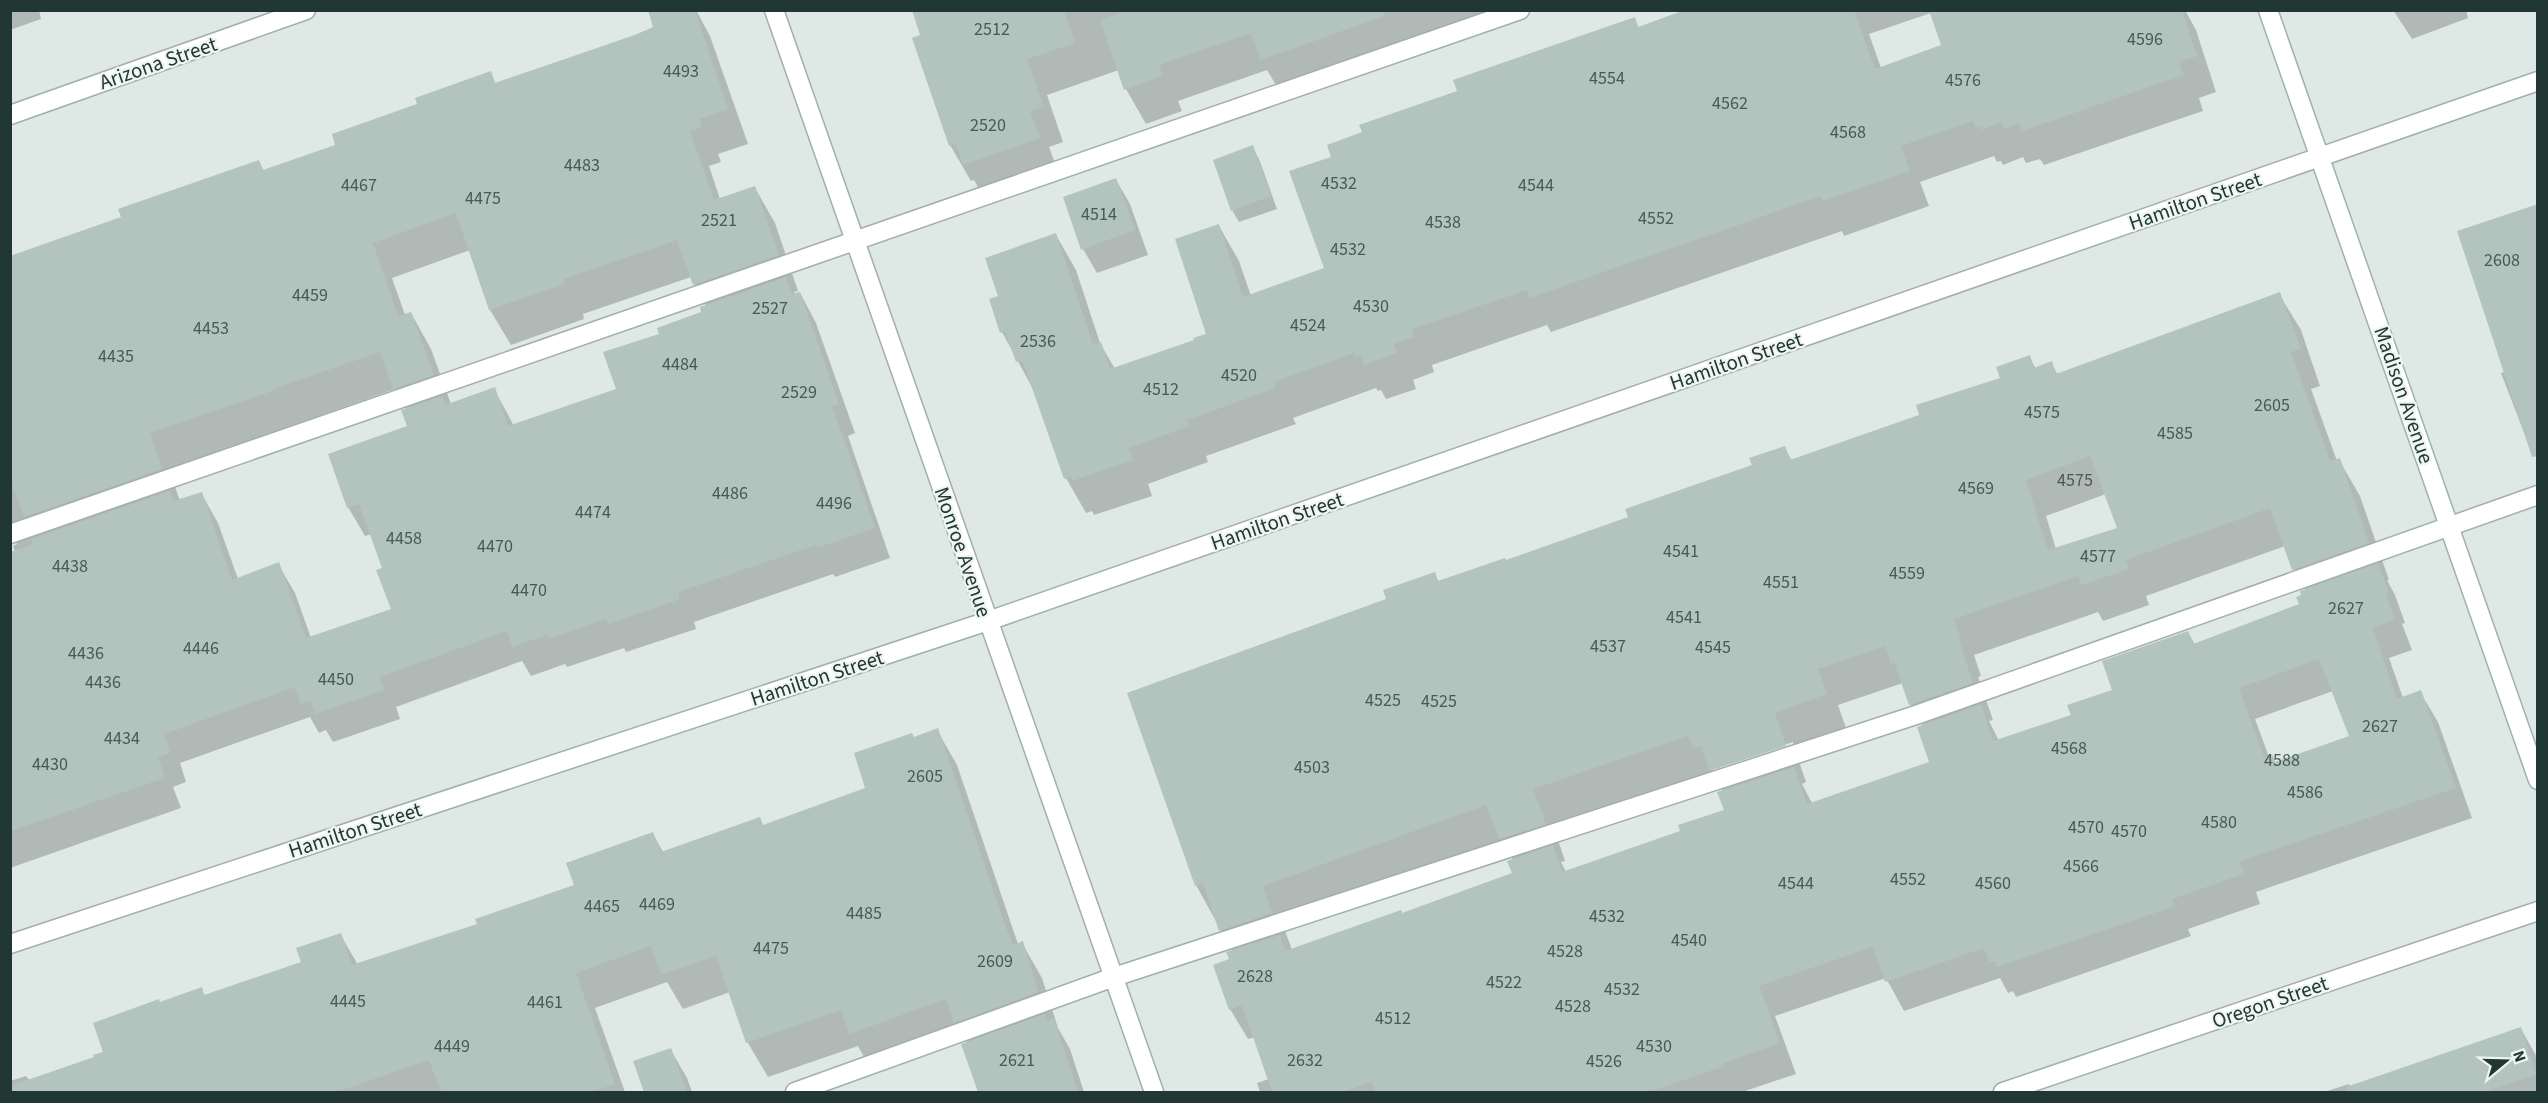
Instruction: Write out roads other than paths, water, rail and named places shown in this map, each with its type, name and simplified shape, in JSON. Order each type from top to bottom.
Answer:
[{"type":"street","name":"Arizona Street","points":[[10,114],[306,10]]},
{"type":"street","name":"Monroe Avenue","points":[[774,10],[1154,1092]]},
{"type":"street","points":[[10,534],[1520,10]]},
{"type":"street","name":"Madison Avenue","points":[[2268,10],[2538,780]]},
{"type":"street","name":"Hamilton Street","points":[[10,944],[988,621],[2538,81]]},
{"type":"street","points":[[795,1092],[1114,977],[1916,715],[2538,495]]},
{"type":"street","name":"Oregon Street","points":[[2003,1092],[2538,911]]}]
